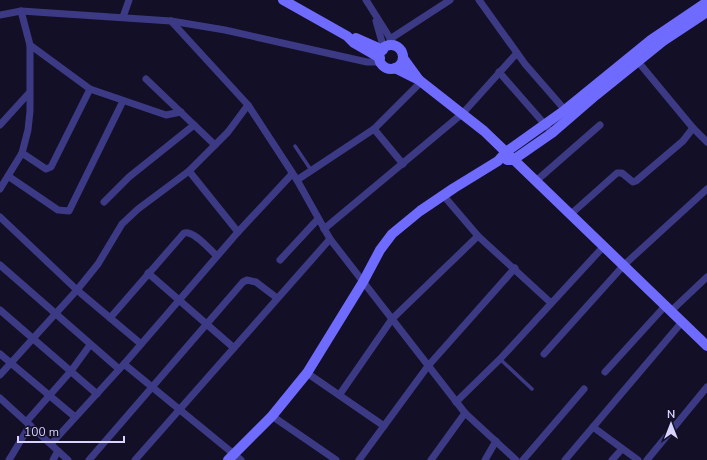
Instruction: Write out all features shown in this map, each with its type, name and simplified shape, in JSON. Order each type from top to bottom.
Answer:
[{"type":"street","points":[[123,17],[129,0]]},
{"type":"street","points":[[366,0],[375,17],[393,42],[401,50],[403,58],[420,81]]},
{"type":"street","points":[[0,15],[21,11],[171,21],[225,30],[367,62],[382,54],[393,42],[450,0]]},
{"type":"street","points":[[479,0],[517,52],[564,110]]},
{"type":"street","points":[[287,1],[347,36],[354,43],[382,54]]},
{"type":"street","points":[[0,265],[90,345],[152,388],[180,410],[234,458],[272,416],[307,373],[363,282],[386,240],[420,211],[443,195],[498,161],[509,156],[596,95],[635,58],[651,40],[706,2]]},
{"type":"street","points":[[1,184],[8,176],[22,153],[28,130],[30,45],[21,11]]},
{"type":"street","points":[[548,129],[564,110],[635,58],[707,12]]},
{"type":"street","points":[[375,17],[386,67],[395,68],[420,81],[463,114],[571,214],[707,346]]},
{"type":"street","points":[[171,21],[248,105],[295,177],[330,239],[456,402],[465,413],[516,460]]},
{"type":"street","points":[[30,45],[90,89],[166,115],[181,112]]},
{"type":"street","points":[[324,229],[463,114],[517,52]]},
{"type":"street","points":[[395,68],[401,63],[403,58]]},
{"type":"street","points":[[635,58],[693,128],[707,142]]},
{"type":"street","points":[[499,72],[548,129]]},
{"type":"street","points":[[146,78],[215,145]]},
{"type":"street","points":[[51,444],[180,301],[238,232],[295,177],[311,170],[374,129],[420,81]]},
{"type":"street","points":[[22,153],[46,169],[51,167],[90,89]]},
{"type":"street","points":[[0,125],[29,93]]},
{"type":"street","points":[[8,176],[58,210],[69,211],[123,101]]},
{"type":"street","points":[[0,375],[10,362],[34,339],[77,290],[98,264],[122,224],[138,209],[190,171],[215,145],[248,105]]},
{"type":"street","points":[[104,202],[129,177],[194,125]]},
{"type":"street","points":[[536,181],[600,125]]},
{"type":"street","points":[[571,214],[617,173],[622,173],[633,182],[636,181],[683,141],[693,128]]},
{"type":"street","points":[[374,129],[403,164]]},
{"type":"street","points":[[190,171],[238,232]]},
{"type":"street","points":[[544,354],[624,265],[707,189]]},
{"type":"street","points":[[443,195],[478,236],[552,303]]},
{"type":"street","points":[[0,217],[77,290],[141,344]]},
{"type":"street","points":[[280,260],[318,219]]},
{"type":"street","points":[[110,318],[178,238],[186,232],[194,236],[217,256]]},
{"type":"street","points":[[340,394],[392,319],[478,236]]},
{"type":"street","points":[[135,460],[330,239]]},
{"type":"street","points":[[456,402],[500,359],[604,246]]},
{"type":"street","points":[[359,460],[428,366],[515,268]]},
{"type":"street","points":[[148,273],[234,348]]},
{"type":"street","points":[[605,372],[668,308],[707,277]]},
{"type":"street","points":[[89,460],[243,282],[247,280],[256,282],[277,298]]},
{"type":"street","points":[[0,310],[97,394]]},
{"type":"street","points":[[565,460],[682,322]]},
{"type":"street","points":[[9,460],[28,423],[71,371],[90,345]]},
{"type":"street","points":[[0,354],[75,417]]},
{"type":"street","points":[[307,373],[340,394],[384,426]]},
{"type":"street","points":[[647,460],[707,387]]},
{"type":"street","points":[[523,460],[584,389]]},
{"type":"street","points":[[0,398],[68,460]]},
{"type":"street","points":[[431,460],[465,413]]},
{"type":"street","points":[[272,416],[336,460]]},
{"type":"street","points":[[594,427],[638,460]]},
{"type":"street","points":[[485,460],[496,441]]},
{"type":"street","points":[[612,460],[622,449]]},
{"type":"street","points":[[53,460],[58,451]]},
{"type":"lane","points":[[295,146],[311,170]]},
{"type":"lane","points":[[500,359],[532,389]]}]
